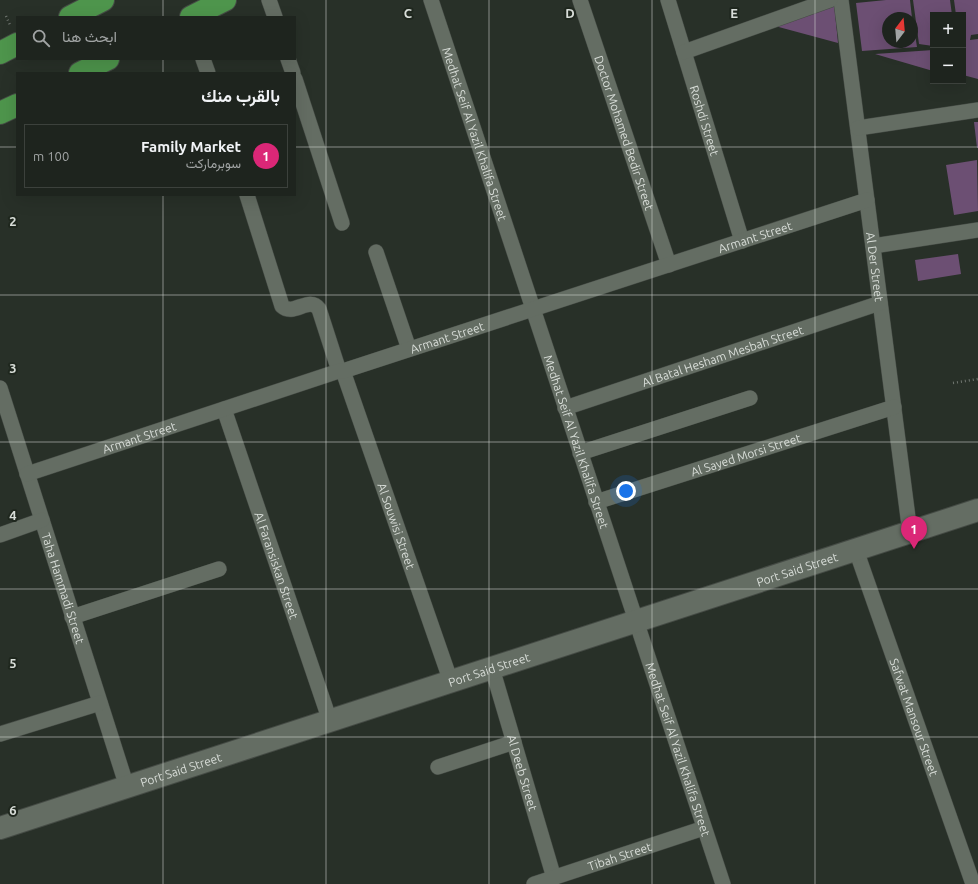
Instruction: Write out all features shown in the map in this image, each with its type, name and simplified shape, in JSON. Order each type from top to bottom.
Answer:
[{"type":"highway","points":[[72,16],[103,0]]},
{"type":"highway","points":[[193,16],[225,0]]},
{"type":"highway","points":[[0,53],[16,45]]},
{"type":"highway","points":[[82,72],[106,60]]},
{"type":"highway","points":[[0,114],[16,106]]},
{"type":"main road","name":"Port Said Street","points":[[0,828],[910,532],[977,514]]},
{"type":"street","points":[[269,0],[275,16]]},
{"type":"street","name":"Medhat Seif Al Yazil Khalifa Street","points":[[431,0],[723,884]]},
{"type":"street","name":"Doctor Mohamed Bedir Street","points":[[580,0],[669,265]]},
{"type":"street","name":"Roshdi Street","points":[[668,0],[742,241]]},
{"type":"street","points":[[684,52],[830,0]]},
{"type":"street","name":"Al Der Street","points":[[842,0],[910,532]]},
{"type":"street","points":[[203,60],[208,72]]},
{"type":"street","points":[[288,60],[293,72]]},
{"type":"street","points":[[296,83],[342,223]]},
{"type":"street","points":[[858,128],[978,110]]},
{"type":"street","name":"Al Souwisi Street","points":[[247,196],[282,306],[286,310],[290,310],[311,304],[316,305],[319,309],[451,682]]},
{"type":"street","name":"Armant Street","points":[[27,474],[867,200]]},
{"type":"street","points":[[873,246],[978,230]]},
{"type":"street","points":[[376,252],[410,349]]},
{"type":"street","name":"Al Batal Hesham Mesbah Street","points":[[566,408],[880,303]]},
{"type":"street","name":"Taha Hammadi Street","points":[[0,388],[127,787]]},
{"type":"street","points":[[580,453],[750,398]]},
{"type":"street","name":"Al Sayed Morsi Street","points":[[596,502],[894,407]]},
{"type":"street","name":"Al Faransiskan Street","points":[[224,409],[330,721]]},
{"type":"street","points":[[0,535],[42,520]]},
{"type":"street","name":"Safwat Mansour Street","points":[[856,550],[973,884]]},
{"type":"street","points":[[72,617],[219,570]]},
{"type":"street","name":"Al Deeb Street","points":[[492,668],[554,878]]},
{"type":"street","points":[[0,734],[100,702]]},
{"type":"street","points":[[438,767],[514,742]]},
{"type":"street","name":"Tibah Street","points":[[534,884],[704,828]]},
{"type":"path","points":[[953,383],[978,379]]},
{"type":"building","points":[[886,0],[910,0],[911,12],[882,12],[882,48],[903,48],[862,51],[856,3]]},
{"type":"building","points":[[913,0],[950,0],[952,12],[930,12],[930,46],[919,44],[918,12],[915,12]]},
{"type":"building","points":[[954,0],[978,0],[978,34],[971,35],[970,40],[978,39],[978,79],[966,76],[966,12],[956,12]]},
{"type":"building","points":[[834,2],[838,43],[775,26]]},
{"type":"building","points":[[930,50],[930,70],[875,54]]},
{"type":"building","points":[[974,122],[978,122],[978,148],[977,148]]},
{"type":"building","points":[[977,160],[978,211],[954,215],[946,165]]},
{"type":"building","points":[[958,254],[961,274],[918,281],[915,260]]},
{"type":"place","name":"Family Market","points":[[914,549]]}]
